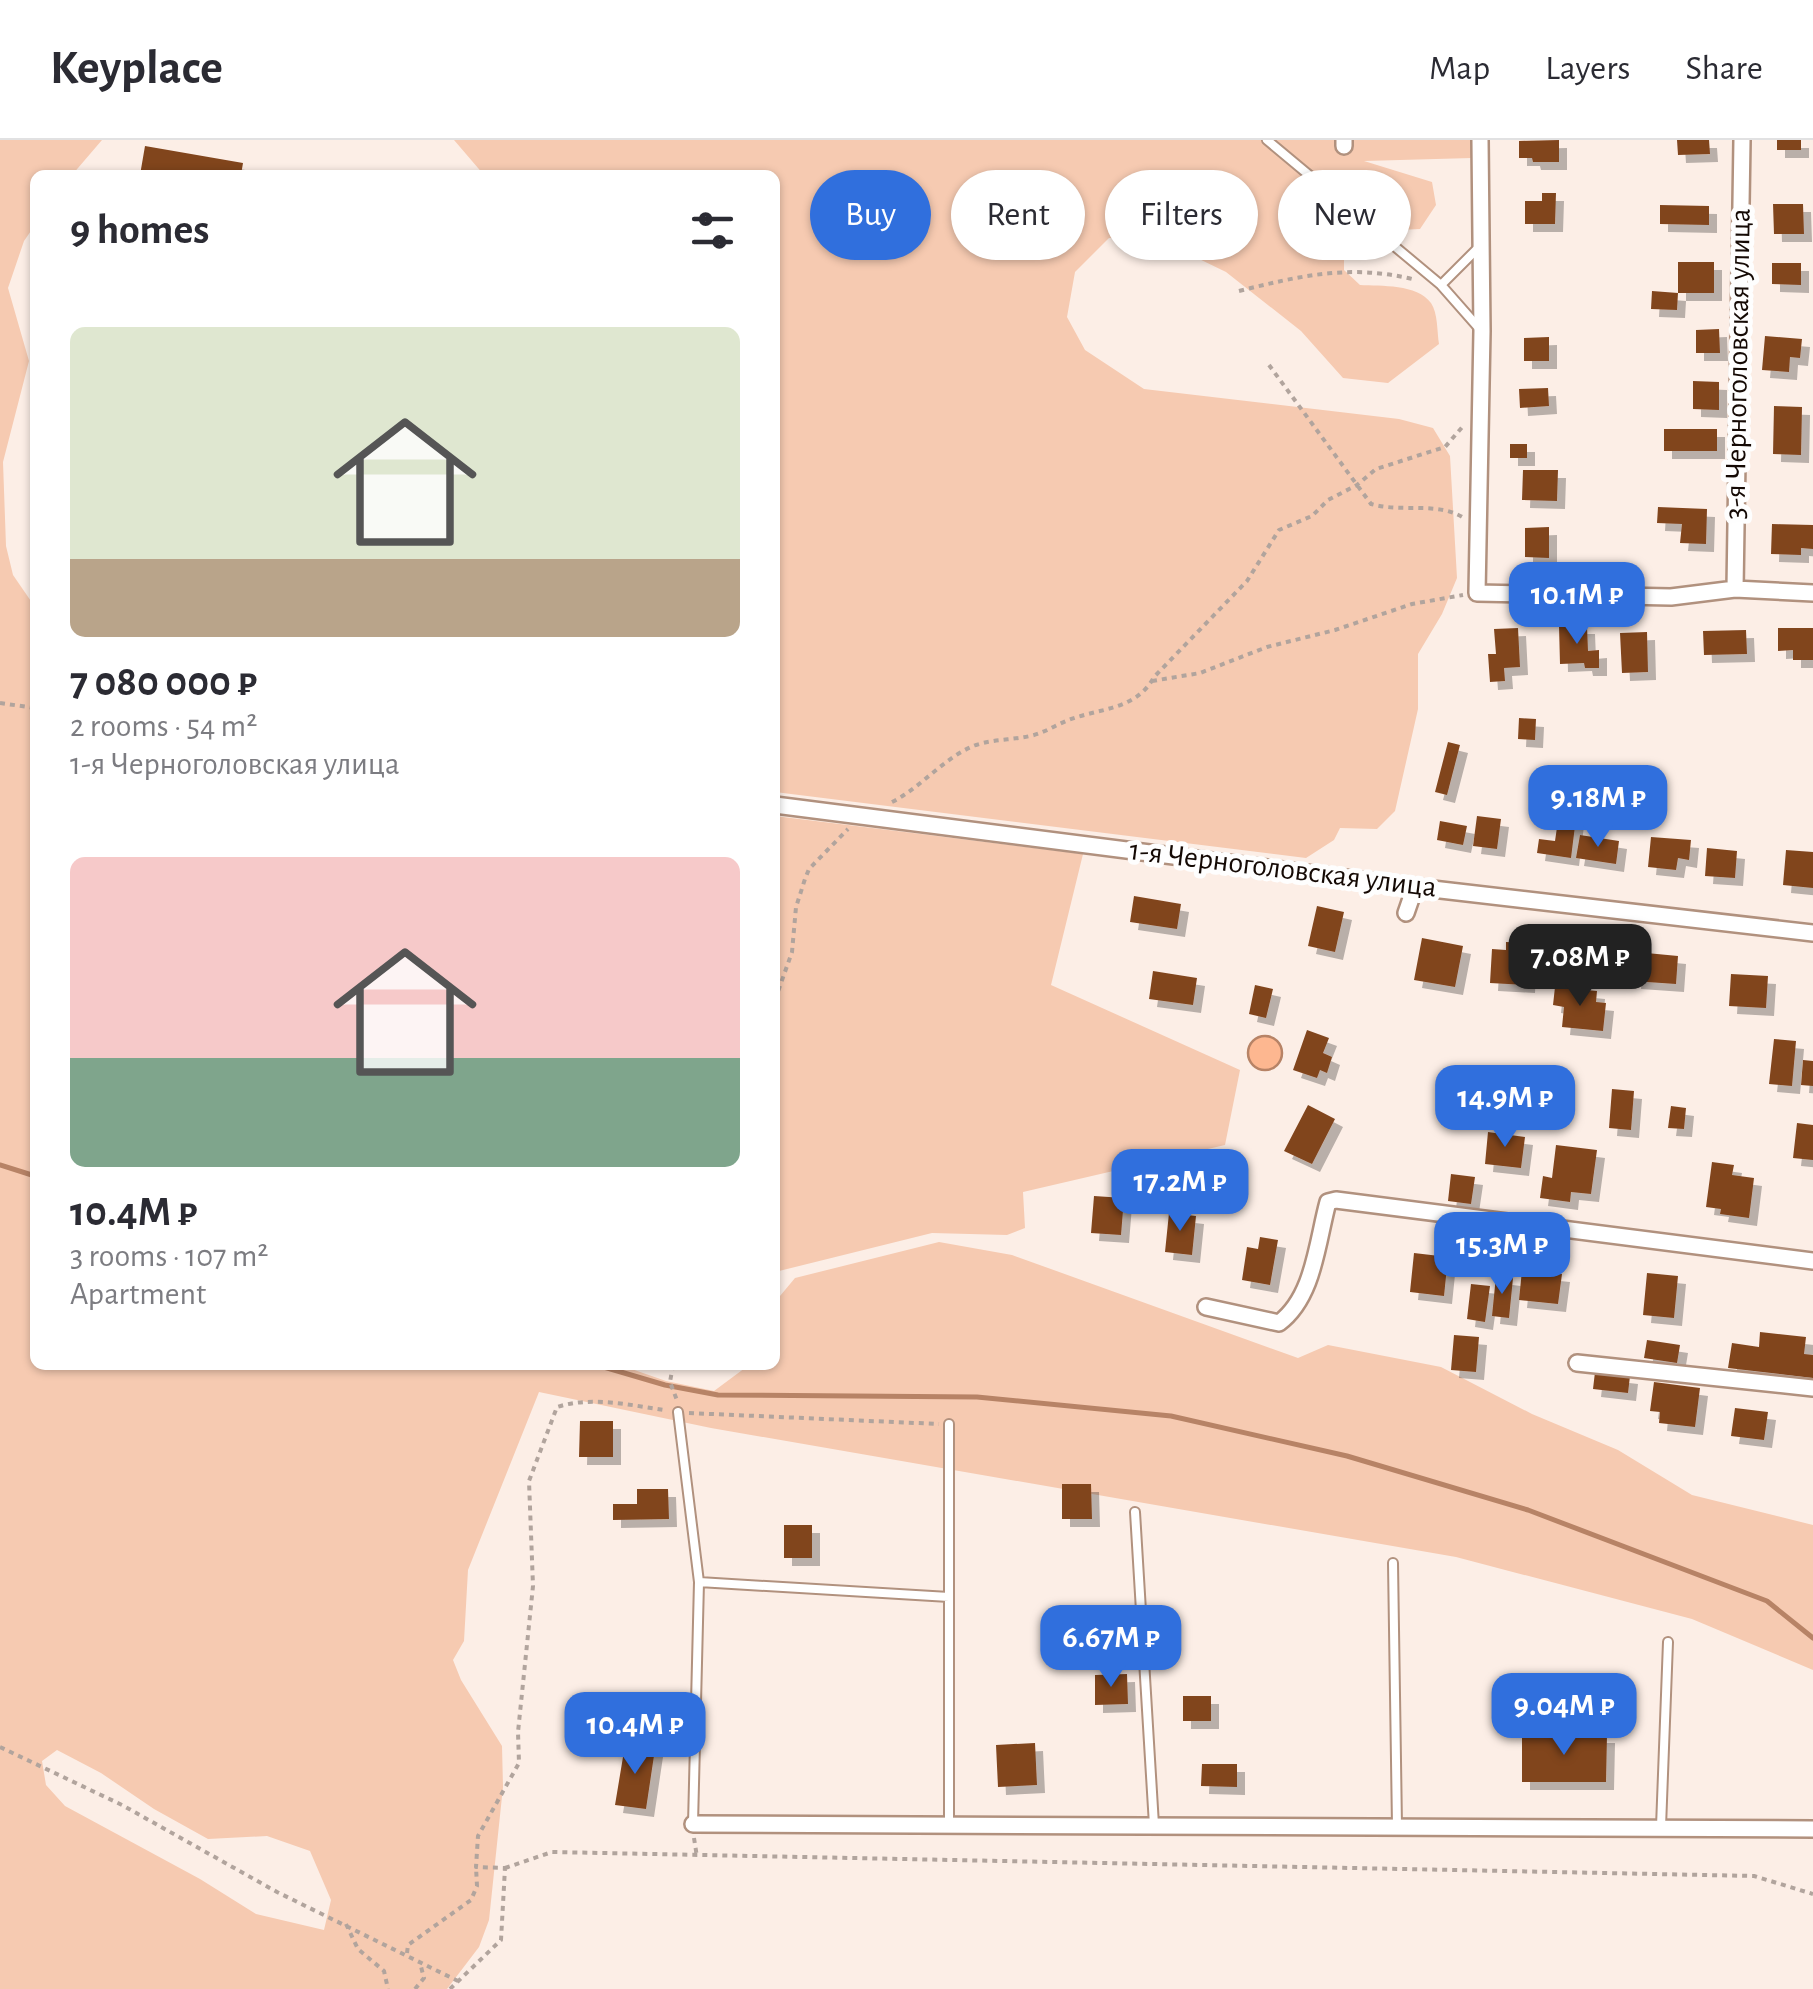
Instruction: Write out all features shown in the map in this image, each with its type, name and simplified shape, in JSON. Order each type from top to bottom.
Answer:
[{"type":"street","points":[[1480,140],[1482,331],[1477,593],[1670,597],[1735,589],[1813,593]]},
{"type":"street","name":"3-я Черноголовская улица","points":[[1735,589],[1742,140]]},
{"type":"street","name":"1-я Черноголовская улица","points":[[780,806],[1415,887],[1813,933]]},
{"type":"street","points":[[1406,913],[1415,887]]},
{"type":"street","points":[[1206,1307],[1279,1322],[1293,1312],[1303,1297],[1328,1202],[1336,1200],[1813,1261]]},
{"type":"street","points":[[1577,1363],[1813,1388]]},
{"type":"street","points":[[692,1824],[1813,1829]]},
{"type":"lane","points":[[1267,140],[1441,286],[1482,331]]},
{"type":"lane","points":[[1441,286],[1481,245]]},
{"type":"lane","points":[[678,1412],[699,1582],[692,1824]]},
{"type":"lane","points":[[949,1424],[949,1825]]},
{"type":"lane","points":[[1135,1512],[1154,1825]]},
{"type":"lane","points":[[1392,1563],[1397,1826]]},
{"type":"lane","points":[[699,1582],[949,1597]]},
{"type":"lane","points":[[1661,1828],[1668,1642]]},
{"type":"path","points":[[1239,291],[1315,272],[1388,273],[1441,286]]},
{"type":"path","points":[[1270,366],[1372,504],[1443,508],[1460,514],[1479,530]]},
{"type":"path","points":[[887,807],[976,745],[1028,736],[1104,711],[1146,691],[1247,581],[1279,530],[1312,516],[1328,500],[1357,485],[1376,469],[1445,448],[1481,400]]},
{"type":"path","points":[[1152,681],[1200,673],[1267,647],[1412,604],[1477,593]]},
{"type":"path","points":[[0,703],[30,707]]},
{"type":"path","points":[[780,986],[792,952],[796,907],[805,879],[856,816]]},
{"type":"path","points":[[673,1370],[670,1382],[678,1412]]},
{"type":"path","points":[[408,1956],[408,1945],[471,1900],[476,1886],[478,1836],[519,1763],[518,1732],[533,1586],[529,1481],[557,1407],[603,1402],[678,1412],[949,1424]]},
{"type":"path","points":[[0,1747],[122,1805],[277,1892],[458,1980]]},
{"type":"path","points":[[476,1868],[506,1868],[552,1852],[1754,1876],[1813,1894]]},
{"type":"path","points":[[450,1989],[502,1940],[506,1868]]},
{"type":"path","points":[[346,1924],[358,1949],[384,1972],[388,1989]]},
{"type":"path","points":[[415,1989],[424,1978],[420,1963]]},
{"type":"shaded area","points":[[0,140],[102,140],[76,170],[30,170],[30,232],[8,288],[29,361],[3,462],[6,546],[13,575],[30,600],[30,1370],[634,1370],[714,1391],[742,1370],[780,1370],[780,1296],[795,1278],[939,1242],[1012,1255],[1298,1358],[1328,1345],[1441,1367],[1532,1414],[1618,1450],[1692,1495],[1813,1525],[1813,1670],[1692,1619],[1456,1557],[711,1428],[539,1392],[468,1570],[464,1641],[453,1660],[502,1746],[503,1787],[489,1920],[479,1947],[447,1989],[0,1989]],"holes":[[[57,1750],[101,1773],[208,1839],[267,1836],[310,1851],[331,1900],[324,1930],[256,1914],[65,1806],[46,1785],[42,1761]]]},
{"type":"shaded area","points":[[454,140],[1472,140],[1472,158],[1364,161],[1393,170],[1278,170],[1278,260],[1344,260],[1344,270],[1360,285],[1398,287],[1417,292],[1431,303],[1439,344],[1388,383],[1343,378],[1301,331],[1226,272],[1201,260],[1258,260],[1258,170],[1105,170],[1105,242],[1075,272],[1067,317],[1085,350],[1144,389],[1399,419],[1433,428],[1450,456],[1457,578],[1442,614],[1418,654],[1418,709],[1395,811],[1377,829],[1340,828],[1334,840],[1306,858],[780,793],[780,170],[480,170]]},
{"type":"shaded area","points":[[1411,176],[1432,182],[1436,205],[1420,229],[1411,229]]},
{"type":"shaded area","points":[[780,817],[1083,854],[1051,985],[1240,1070],[1225,1145],[1023,1192],[1025,1228],[1007,1235],[932,1233],[780,1271]]},
{"type":"shaded area","points":[[1265,1036],[1277,1041],[1282,1053],[1277,1065],[1265,1070],[1253,1065],[1248,1053],[1253,1041]]},
{"type":"building","points":[[1559,140],[1559,162],[1519,158],[1519,141]]},
{"type":"building","points":[[1677,140],[1709,140],[1710,154],[1678,155]]},
{"type":"building","points":[[1777,140],[1801,140],[1801,150],[1777,150]]},
{"type":"building","points":[[145,146],[243,163],[242,170],[141,170]]},
{"type":"building","points":[[1542,193],[1556,193],[1555,224],[1525,224],[1525,201],[1542,201]]},
{"type":"building","points":[[1773,204],[1803,204],[1804,234],[1774,234]]},
{"type":"building","points":[[1660,205],[1709,206],[1709,225],[1660,224]]},
{"type":"building","points":[[1678,262],[1714,262],[1714,293],[1678,293]]},
{"type":"building","points":[[1772,263],[1801,263],[1801,285],[1772,284]]},
{"type":"building","points":[[1652,291],[1678,293],[1677,310],[1651,309]]},
{"type":"building","points":[[1719,329],[1720,353],[1696,353],[1696,330]]},
{"type":"building","points":[[1765,336],[1802,339],[1800,358],[1790,357],[1789,372],[1762,370]]},
{"type":"building","points":[[1549,337],[1549,361],[1524,361],[1524,338]]},
{"type":"building","points":[[1693,381],[1719,382],[1719,410],[1693,409]]},
{"type":"building","points":[[1548,388],[1549,406],[1520,408],[1519,389]]},
{"type":"building","points":[[1774,406],[1802,407],[1801,455],[1773,454]]},
{"type":"building","points":[[1664,429],[1717,429],[1717,451],[1664,451]]},
{"type":"building","points":[[1510,444],[1527,444],[1527,458],[1510,458]]},
{"type":"building","points":[[1523,470],[1558,470],[1557,501],[1522,500]]},
{"type":"building","points":[[1658,507],[1707,509],[1706,544],[1680,543],[1682,524],[1657,523]]},
{"type":"building","points":[[1772,524],[1813,525],[1813,549],[1801,548],[1801,555],[1771,554]]},
{"type":"building","points":[[1549,527],[1549,558],[1525,557],[1525,528]]},
{"type":"building","points":[[1559,626],[1587,626],[1588,651],[1599,650],[1599,668],[1585,668],[1584,663],[1560,664]]},
{"type":"building","points":[[1518,628],[1520,667],[1504,668],[1505,681],[1490,682],[1488,654],[1496,654],[1494,629]]},
{"type":"building","points":[[1778,628],[1813,628],[1813,660],[1793,660],[1793,650],[1778,651]]},
{"type":"building","points":[[1746,630],[1747,654],[1704,655],[1703,631]]},
{"type":"building","points":[[1647,632],[1648,672],[1622,673],[1620,633]]},
{"type":"building","points":[[1519,718],[1536,719],[1535,740],[1518,739]]},
{"type":"building","points":[[1448,742],[1460,745],[1447,795],[1435,792]]},
{"type":"building","points":[[1561,800],[1578,802],[1571,858],[1537,853],[1539,839],[1555,841]]},
{"type":"building","points":[[1477,816],[1501,819],[1497,849],[1473,846]]},
{"type":"building","points":[[1440,821],[1467,826],[1463,845],[1437,840]]},
{"type":"building","points":[[1580,835],[1619,841],[1616,864],[1576,858]]},
{"type":"building","points":[[1651,837],[1691,840],[1689,860],[1678,858],[1676,870],[1648,867]]},
{"type":"building","points":[[1707,848],[1737,851],[1735,878],[1705,876]]},
{"type":"building","points":[[1786,850],[1813,852],[1813,888],[1783,885]]},
{"type":"building","points":[[1134,896],[1181,904],[1177,929],[1130,922]]},
{"type":"building","points":[[1317,906],[1344,912],[1335,952],[1308,946]]},
{"type":"building","points":[[1422,938],[1463,946],[1455,987],[1414,980]]},
{"type":"building","points":[[1506,942],[1529,943],[1527,985],[1490,983],[1492,949],[1506,950]]},
{"type":"building","points":[[1636,952],[1678,956],[1676,984],[1633,981]]},
{"type":"building","points":[[1153,971],[1197,978],[1193,1005],[1149,999]]},
{"type":"building","points":[[1731,974],[1768,976],[1766,1008],[1729,1006]]},
{"type":"building","points":[[1255,985],[1273,989],[1266,1018],[1249,1014]]},
{"type":"building","points":[[1555,987],[1597,991],[1596,1002],[1606,1003],[1603,1031],[1562,1027],[1564,1007],[1553,1005]]},
{"type":"building","points":[[1307,1030],[1329,1038],[1323,1053],[1332,1057],[1327,1073],[1320,1070],[1317,1078],[1293,1070]]},
{"type":"building","points":[[1774,1039],[1796,1041],[1792,1086],[1769,1084]]},
{"type":"building","points":[[1803,1060],[1813,1061],[1813,1086],[1801,1085]]},
{"type":"building","points":[[1516,1070],[1547,1073],[1544,1101],[1513,1098]]},
{"type":"building","points":[[1612,1089],[1634,1091],[1631,1130],[1609,1128]]},
{"type":"building","points":[[1308,1105],[1335,1119],[1312,1164],[1284,1151]]},
{"type":"building","points":[[1671,1106],[1686,1108],[1684,1129],[1668,1128]]},
{"type":"building","points":[[1797,1123],[1813,1125],[1813,1160],[1793,1158]]},
{"type":"building","points":[[1488,1132],[1525,1137],[1521,1168],[1485,1164]]},
{"type":"building","points":[[1556,1145],[1597,1150],[1591,1194],[1571,1192],[1570,1202],[1540,1198],[1543,1176],[1552,1178]]},
{"type":"building","points":[[1712,1162],[1734,1165],[1732,1175],[1754,1178],[1749,1218],[1720,1214],[1721,1209],[1706,1207]]},
{"type":"building","points":[[1451,1174],[1475,1177],[1471,1204],[1448,1201]]},
{"type":"building","points":[[1094,1196],[1124,1198],[1121,1235],[1091,1233]]},
{"type":"building","points":[[1169,1213],[1196,1216],[1192,1255],[1165,1252]]},
{"type":"building","points":[[1260,1237],[1278,1240],[1270,1285],[1242,1280],[1247,1247],[1258,1249]]},
{"type":"building","points":[[1414,1253],[1448,1257],[1444,1296],[1410,1292]]},
{"type":"building","points":[[1522,1270],[1562,1274],[1558,1304],[1519,1300]]},
{"type":"building","points":[[1647,1273],[1678,1276],[1674,1318],[1643,1315]]},
{"type":"building","points":[[1496,1276],[1513,1278],[1509,1318],[1492,1316]]},
{"type":"building","points":[[1471,1284],[1490,1286],[1485,1322],[1467,1319]]},
{"type":"building","points":[[1760,1332],[1806,1337],[1804,1354],[1813,1355],[1813,1378],[1728,1368],[1732,1343],[1759,1347]]},
{"type":"building","points":[[1454,1335],[1479,1337],[1476,1372],[1451,1370]]},
{"type":"building","points":[[1647,1340],[1680,1345],[1677,1363],[1644,1358]]},
{"type":"building","points":[[1595,1372],[1630,1376],[1628,1393],[1593,1389]]},
{"type":"building","points":[[1654,1382],[1700,1388],[1695,1427],[1659,1423],[1660,1412],[1650,1411]]},
{"type":"building","points":[[1735,1408],[1768,1412],[1764,1440],[1731,1436]]},
{"type":"building","points":[[580,1421],[613,1421],[613,1457],[579,1457]]},
{"type":"building","points":[[1062,1484],[1091,1484],[1092,1519],[1062,1519]]},
{"type":"building","points":[[637,1489],[668,1489],[669,1519],[613,1520],[613,1504],[637,1504]]},
{"type":"building","points":[[784,1525],[812,1525],[812,1558],[784,1558]]},
{"type":"building","points":[[1127,1674],[1128,1704],[1095,1705],[1095,1675]]},
{"type":"building","points":[[1183,1696],[1211,1696],[1211,1721],[1183,1721]]},
{"type":"building","points":[[1522,1735],[1607,1735],[1606,1782],[1522,1782]]},
{"type":"building","points":[[1035,1743],[1037,1785],[998,1787],[996,1745]]},
{"type":"building","points":[[625,1745],[655,1749],[646,1809],[615,1805]]},
{"type":"building","points":[[1202,1764],[1237,1764],[1237,1787],[1201,1786]]},
{"type":"waterway","points":[[0,1165],[30,1174]]},
{"type":"waterway","points":[[614,1370],[718,1395],[977,1397],[1171,1416],[1347,1456],[1528,1510],[1767,1601],[1813,1638]]}]
